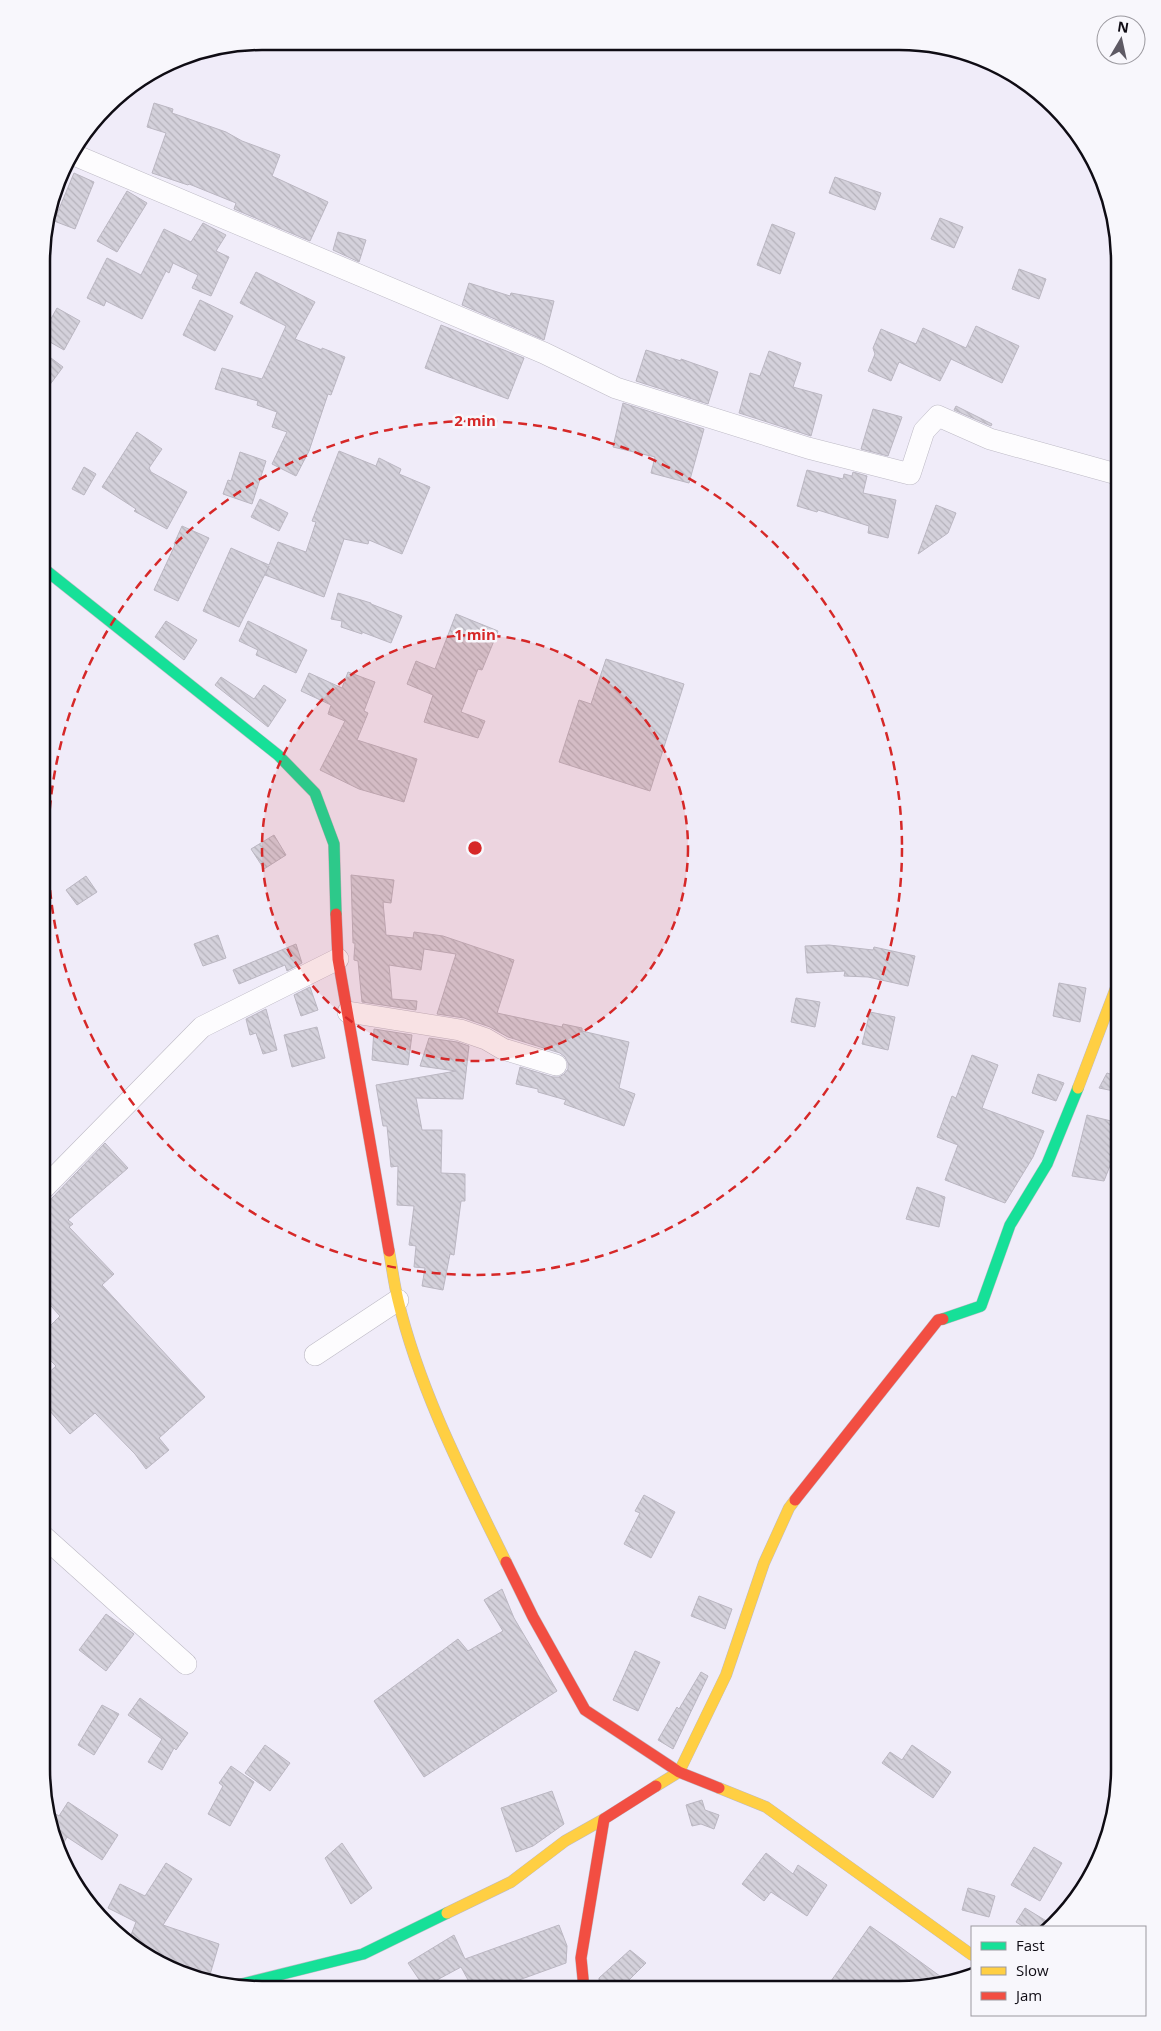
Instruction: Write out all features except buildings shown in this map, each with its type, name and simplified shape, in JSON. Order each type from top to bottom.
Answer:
[{"type":"street","points":[[78,156],[544,353],[616,388],[808,448],[910,474],[924,431],[938,416],[990,438],[1111,472]]},
{"type":"street","points":[[50,574],[278,755],[314,793],[334,844],[338,959],[398,1300],[419,1368],[454,1455],[533,1617],[585,1710],[679,1772],[766,1807],[971,1953]]},
{"type":"street","points":[[50,1182],[202,1027],[338,959]]},
{"type":"street","points":[[254,1981],[363,1954],[511,1882],[565,1841],[679,1772],[726,1675],[764,1563],[789,1508],[938,1320],[981,1306],[1010,1225],[1047,1164],[1111,1001]]},
{"type":"street","points":[[348,1012],[460,1030],[486,1039],[503,1049],[556,1065]]},
{"type":"street","points":[[316,1355],[398,1300]]},
{"type":"street","points":[[50,1542],[186,1664]]},
{"type":"street","points":[[583,1981],[581,1958],[604,1819]]},
{"type":"traffic: fast","points":[[50,574],[278,755],[315,793],[334,844],[336,914]]},
{"type":"traffic: fast","points":[[943,1319],[981,1306],[1010,1225],[1047,1164],[1078,1088]]},
{"type":"traffic: fast","points":[[254,1981],[363,1954],[447,1913]]},
{"type":"traffic: slow","points":[[1078,1088],[1111,1001]]},
{"type":"traffic: slow","points":[[389,1251],[398,1300],[418,1368],[445,1434],[506,1562]]},
{"type":"traffic: slow","points":[[656,1786],[679,1772],[726,1675],[764,1563],[789,1508],[795,1500]]},
{"type":"traffic: slow","points":[[719,1788],[766,1807],[971,1954]]},
{"type":"traffic: slow","points":[[447,1913],[511,1882],[565,1841],[604,1819]]},
{"type":"traffic: jam","points":[[336,914],[338,959],[389,1251]]},
{"type":"traffic: jam","points":[[795,1500],[938,1320],[943,1319]]},
{"type":"traffic: jam","points":[[506,1562],[533,1617],[585,1710],[679,1772],[719,1788]]},
{"type":"traffic: jam","points":[[583,1981],[581,1958],[604,1819],[656,1786]]}]
